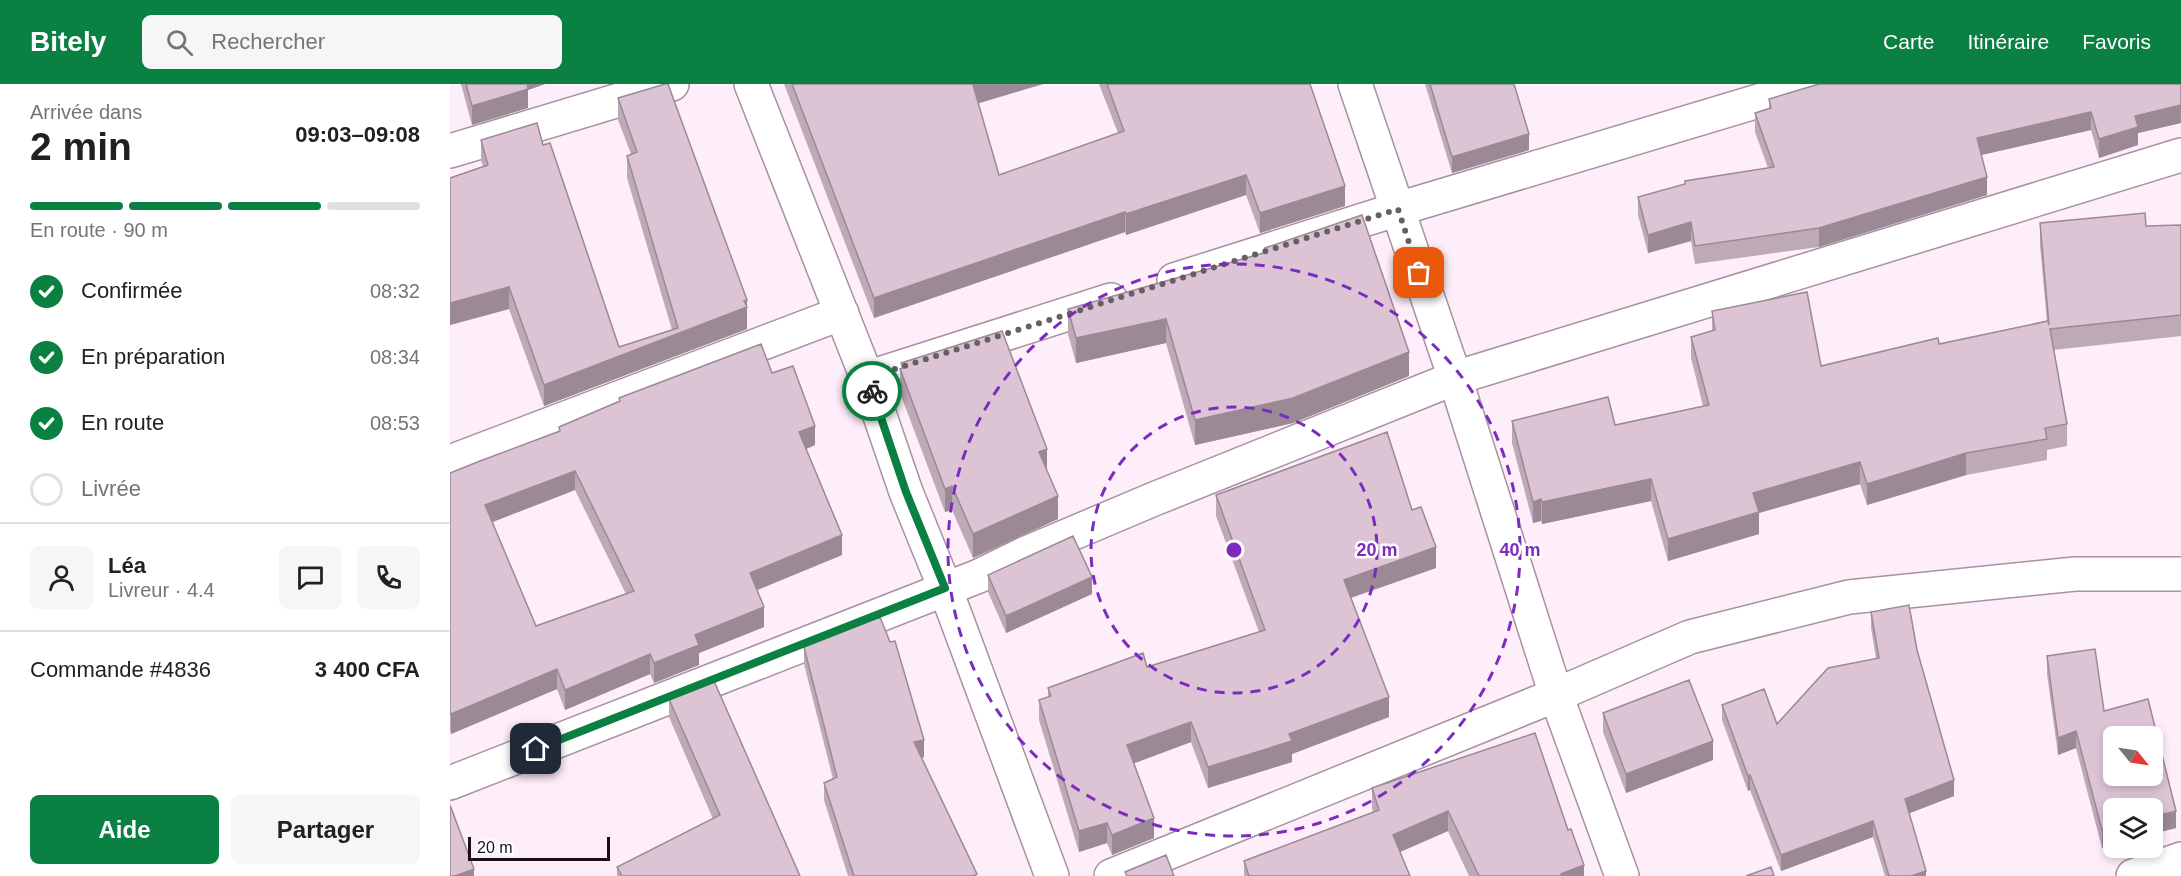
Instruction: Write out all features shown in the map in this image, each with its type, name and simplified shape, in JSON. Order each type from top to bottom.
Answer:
[{"type":"street","points":[[450,151],[672,84]]},
{"type":"street","points":[[752,84],[867,378],[906,492],[945,588],[1052,876]]},
{"type":"street","points":[[1355,84],[1455,378],[1556,695],[1622,876]]},
{"type":"street","points":[[867,378],[1398,209],[1815,84]]},
{"type":"street","points":[[450,783],[979,576],[1154,499],[1455,378],[2181,155]]},
{"type":"street","points":[[450,462],[842,313]]},
{"type":"street","points":[[1111,876],[1556,695],[1690,637],[1849,597],[2075,574],[2181,574]]},
{"type":"street","points":[[2133,876],[2181,859]]},
{"type":"building","points":[[466,84],[527,84],[528,89],[472,106]]},
{"type":"building","points":[[668,84],[747,300],[744,301],[747,307],[544,385],[509,287],[450,303],[450,178],[488,165],[481,140],[537,123],[543,145],[550,143],[619,347],[678,328],[627,156],[637,152],[618,98]]},
{"type":"building","points":[[792,84],[976,84],[973,85],[999,175],[1124,131],[1107,84],[1310,84],[1345,186],[1260,213],[1246,175],[1126,214],[1125,212],[874,298]]},
{"type":"building","points":[[1430,84],[1514,84],[1529,134],[1452,157]]},
{"type":"building","points":[[1819,84],[2181,84],[2181,105],[2135,116],[2138,127],[2099,139],[2091,112],[1977,138],[1987,177],[1819,228],[1695,246],[1691,222],[1648,235],[1638,197],[1685,184],[1685,181],[1774,167],[1755,113],[1771,108],[1769,99]]},
{"type":"building","points":[[2145,213],[2146,226],[2181,225],[2181,315],[2050,329],[2067,424],[2045,428],[2047,439],[1966,453],[1867,484],[1860,462],[1753,493],[1759,512],[1668,539],[1651,479],[1533,502],[1512,421],[1608,397],[1615,425],[1709,405],[1691,337],[1715,330],[1712,311],[1807,292],[1821,366],[1938,338],[1939,344],[2048,321],[2049,325],[2040,223]]},
{"type":"building","points":[[1362,215],[1409,352],[1293,398],[1195,420],[1166,319],[1076,338],[1068,309],[1267,252],[1265,248]]},
{"type":"building","points":[[1002,331],[1047,449],[1039,452],[1058,496],[973,534],[952,486],[945,489],[900,369],[903,368],[901,363]]},
{"type":"building","points":[[761,344],[772,373],[793,366],[815,426],[799,432],[842,535],[750,573],[764,607],[695,635],[699,645],[654,663],[650,654],[565,690],[557,669],[451,714],[450,473],[560,431],[559,427],[620,401],[619,398]],"holes":[[[575,471],[634,591],[536,626],[485,505]]]},
{"type":"building","points":[[1387,432],[1412,510],[1421,507],[1436,547],[1344,580],[1389,697],[1289,734],[1292,741],[1208,767],[1191,722],[1127,745],[1154,818],[1112,835],[1107,823],[1079,831],[1039,700],[1051,696],[1048,688],[1143,653],[1147,667],[1265,630],[1216,495]]},
{"type":"building","points":[[1073,536],[1092,577],[1006,616],[988,575]]},
{"type":"building","points":[[1909,605],[1917,650],[1954,780],[1905,799],[1926,871],[1911,876],[1889,876],[1873,821],[1781,855],[1722,705],[1764,689],[1777,724],[1828,668],[1879,658],[1871,612]]},
{"type":"building","points":[[880,617],[890,642],[895,641],[924,740],[914,742],[977,874],[973,876],[854,876],[824,783],[837,777],[804,647]]},
{"type":"building","points":[[2095,649],[2104,711],[2148,699],[2155,726],[2103,726],[2103,786],[2163,786],[2163,759],[2176,811],[2163,814],[2163,798],[2103,798],[2102,830],[2076,731],[2058,738],[2047,656]]},
{"type":"building","points":[[1689,680],[1713,741],[1626,774],[1603,713]]},
{"type":"building","points":[[714,681],[800,876],[622,876],[617,867],[720,815],[669,699]]},
{"type":"building","points":[[1535,733],[1568,830],[1571,829],[1584,865],[1561,874],[1562,876],[1479,876],[1448,811],[1393,835],[1410,876],[1249,876],[1244,861],[1379,810],[1372,788]]},
{"type":"building","points":[[450,805],[474,869],[455,876],[450,876]]},
{"type":"building","points":[[1166,855],[1174,876],[1127,876],[1125,872]]},
{"type":"building","points":[[1771,867],[1774,876],[1746,876]]},
{"type":"way so far","points":[[872,391],[867,378],[1398,209],[1419,273]]},
{"type":"route","points":[[536,749],[945,588],[906,492],[872,391]]}]
